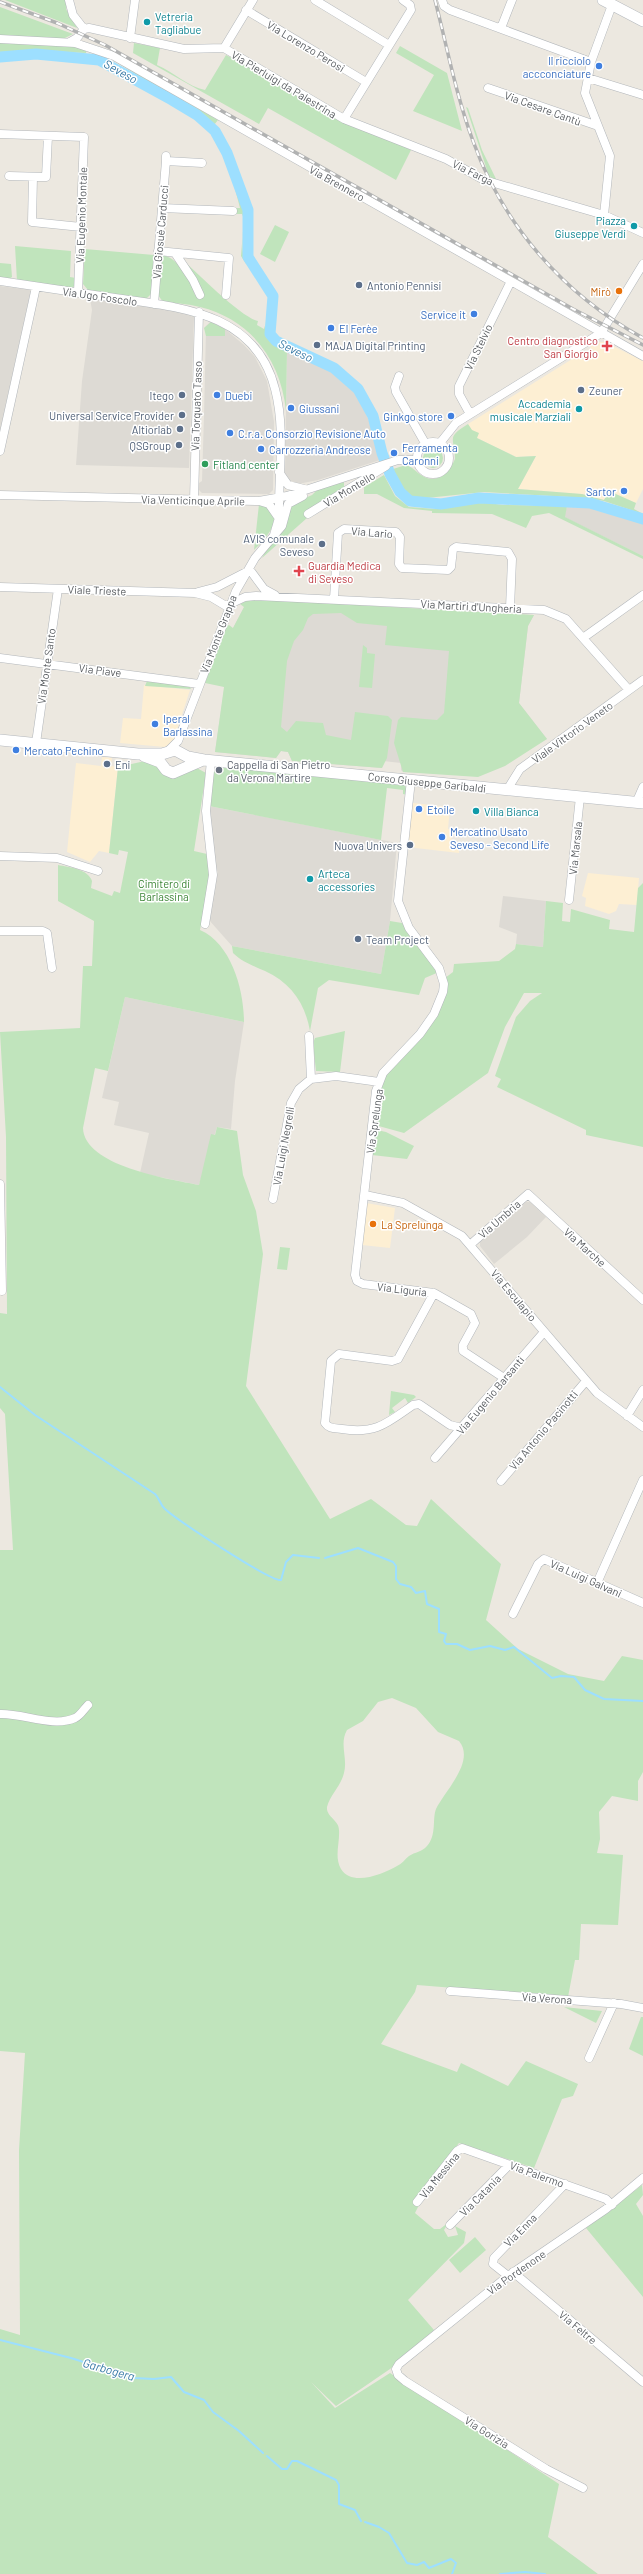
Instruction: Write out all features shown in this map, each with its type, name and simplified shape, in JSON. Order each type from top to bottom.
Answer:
[{"type":"main road","points":[[607,2],[643,21]]},
{"type":"main road","points":[[0,740],[136,753],[162,754],[175,750],[182,753],[186,762],[183,769]]},
{"type":"main road","points":[[163,766],[163,759],[168,752]]},
{"type":"main road","points":[[136,753],[160,762],[173,773],[208,760]]},
{"type":"main road","name":"Corso Giuseppe Garibaldi","points":[[182,753],[208,760],[640,803]]},
{"type":"street","points":[[70,0],[73,15],[84,29],[184,49],[224,48],[253,0]]},
{"type":"street","points":[[130,38],[135,0]]},
{"type":"street","points":[[314,0],[389,45]]},
{"type":"street","points":[[344,119],[410,11],[410,5],[403,0]]},
{"type":"street","points":[[501,28],[512,0]]},
{"type":"street","points":[[607,2],[591,62],[586,98],[610,156],[604,215],[643,232]]},
{"type":"street","points":[[443,3],[501,28],[591,62]]},
{"type":"street","name":"Via Lorenzo Perosi","points":[[246,10],[366,82]]},
{"type":"street","points":[[70,42],[77,38],[84,29]]},
{"type":"street","name":"Via Brennero","points":[[0,39],[70,42],[114,56],[600,333],[643,356]]},
{"type":"street","name":"Via Pierluigi da Palestrina","points":[[224,48],[344,119]]},
{"type":"street","points":[[588,78],[643,95]]},
{"type":"street","name":"Via Cesare Cantù","points":[[488,88],[598,126]]},
{"type":"street","name":"Via Farga","points":[[344,119],[446,159],[484,180],[604,215]]},
{"type":"street","points":[[1,135],[48,136],[46,176],[9,176]]},
{"type":"street","name":"Via Eugenio Montale","points":[[48,136],[84,137],[78,293]]},
{"type":"street","name":"Via Giosuè Carducci","points":[[154,304],[166,158],[202,163]]},
{"type":"street","points":[[33,177],[32,222],[81,227]]},
{"type":"street","points":[[162,208],[233,211]]},
{"type":"street","points":[[158,251],[229,258],[226,295]]},
{"type":"street","points":[[175,253],[193,280],[200,295]]},
{"type":"street","points":[[440,443],[452,427],[470,414],[600,333],[643,264]]},
{"type":"street","name":"Via Ugo Foscolo","points":[[0,281],[199,312],[233,328],[251,344],[265,363],[278,400],[279,518],[274,535]]},
{"type":"street","name":"Via Stelvio","points":[[470,414],[459,394],[459,386],[511,281]]},
{"type":"street","points":[[0,451],[36,287]]},
{"type":"street","name":"Via Torquato Tasso","points":[[194,500],[199,312]]},
{"type":"street","points":[[398,376],[394,387],[425,444]]},
{"type":"street","points":[[433,442],[440,443],[446,448],[449,456],[448,463],[444,470],[437,474],[429,474],[420,467],[417,460],[418,452],[425,444],[433,442]]},
{"type":"street","name":"Via Montello","points":[[308,514],[390,463],[417,460]]},
{"type":"street","points":[[279,468],[281,477],[288,485],[300,489],[310,488]]},
{"type":"street","name":"Via Venticinque Aprile","points":[[0,495],[194,500],[259,500],[278,498],[348,475],[381,468]]},
{"type":"street","points":[[348,475],[350,483],[348,490]]},
{"type":"street","points":[[274,535],[282,526],[288,504],[321,485]]},
{"type":"street","points":[[259,500],[272,507],[279,518]]},
{"type":"street","name":"Via Lario","points":[[334,599],[338,533],[344,529],[396,532],[400,537],[399,564],[402,568],[448,570],[452,568],[453,549],[456,547],[508,552],[512,559],[510,608]]},
{"type":"street","name":"Via Monte Grappa","points":[[168,752],[178,741],[225,608],[250,571],[252,562],[274,535]]},
{"type":"street","name":"Viale Trieste","points":[[194,593],[217,587],[250,571]]},
{"type":"street","name":"Via Martiri d'Ungheria","points":[[250,571],[264,589],[278,596]]},
{"type":"street","name":"Viale Trieste","points":[[0,587],[194,593],[211,598],[225,608]]},
{"type":"street","name":"Via Monte Santo","points":[[36,743],[46,664],[58,589]]},
{"type":"street","points":[[583,638],[643,595]]},
{"type":"street","name":"Via Martiri d'Ungheria","points":[[225,608],[248,596],[278,596],[510,608],[552,612],[566,619],[629,690]]},
{"type":"street","name":"Via Piave","points":[[0,658],[199,684]]},
{"type":"street","points":[[640,682],[643,692]]},
{"type":"street","name":"Viale Vittorio Veneto","points":[[507,790],[520,769],[640,682]]},
{"type":"street","points":[[178,741],[182,753]]},
{"type":"street","points":[[205,924],[213,875],[206,811],[208,760]]},
{"type":"street","name":"Via Sprelunga","points":[[357,1281],[355,1272],[374,1108],[379,1082],[387,1069],[420,1034],[434,1014],[443,992],[444,983],[439,968],[409,928],[398,901],[411,780]]},
{"type":"street","points":[[640,803],[643,787]]},
{"type":"street","name":"Via Marsala","points":[[569,900],[580,797]]},
{"type":"street","points":[[0,856],[57,858],[98,871]]},
{"type":"street","points":[[0,931],[43,931],[47,933],[52,968]]},
{"type":"street","points":[[309,1036],[312,1079],[336,1076],[379,1082]]},
{"type":"street","name":"Via Luigi Negrelli","points":[[273,1198],[290,1103],[299,1089],[312,1079]]},
{"type":"street","points":[[0,1184],[2,1291]]},
{"type":"street","name":"Via Umbria","points":[[471,1244],[528,1194]]},
{"type":"street","name":"Via Marche","points":[[528,1194],[643,1300]]},
{"type":"street","name":"Via Esculapio","points":[[365,1195],[402,1203],[457,1232],[471,1244],[586,1381],[606,1401],[643,1427]]},
{"type":"street","name":"Via Liguria","points":[[357,1281],[363,1284],[434,1293],[473,1316],[475,1322],[463,1344],[463,1351],[504,1378]]},
{"type":"street","points":[[434,1293],[398,1359],[392,1361],[339,1354],[334,1356],[331,1362],[325,1423],[332,1428],[368,1431],[380,1428],[413,1406],[419,1404],[450,1425],[462,1428]]},
{"type":"street","name":"Via Eugenio Barsanti","points":[[435,1458],[544,1332]]},
{"type":"street","name":"Via Antonio Pacinotti","points":[[501,1481],[586,1381]]},
{"type":"street","points":[[627,1416],[643,1390]]},
{"type":"street","points":[[596,1583],[643,1480]]},
{"type":"street","name":"Via Luigi Galvani","points":[[513,1614],[538,1564],[543,1559],[596,1583],[642,1600]]},
{"type":"street","points":[[0,1714],[46,1720],[69,1720],[79,1715],[88,1705]]},
{"type":"street","name":"Via Verona","points":[[450,1991],[614,2003],[643,2008]]},
{"type":"street","points":[[589,2058],[614,2003]]},
{"type":"street","name":"Via Palermo","points":[[460,2148],[606,2199],[612,2205]]},
{"type":"street","name":"Via Messina","points":[[417,2202],[460,2148]]},
{"type":"street","name":"Via Catania","points":[[450,2225],[509,2164]]},
{"type":"street","name":"Via Pordenone","points":[[396,2371],[399,2364],[510,2274],[612,2205],[643,2178]]},
{"type":"street","name":"Via Enna","points":[[510,2274],[493,2264],[494,2258],[565,2184]]},
{"type":"street","name":"Via Feltre","points":[[510,2274],[643,2382]]},
{"type":"street","name":"Via Gorizia","points":[[396,2371],[405,2381],[546,2469],[583,2488]]},
{"type":"shaded area","points":[[0,286],[31,290],[0,431]]},
{"type":"shaded area","points":[[90,299],[190,312],[194,317],[189,468],[76,465],[82,381],[92,310]]},
{"type":"shaded area","points":[[210,322],[225,329],[244,345],[255,357],[267,381],[274,422],[273,490],[269,494],[202,493],[199,490],[199,483],[202,481],[206,330],[204,328]]},
{"type":"shaded area","points":[[599,342],[605,342],[643,361],[643,489],[636,503],[609,491],[604,500],[582,494],[518,489],[536,456],[516,457],[477,438],[468,424],[577,356],[584,360],[592,344],[596,346]]},
{"type":"shaded area","points":[[287,350],[337,373],[359,396],[378,443],[380,460],[318,480],[298,484],[290,482],[285,473]]},
{"type":"shaded area","points":[[567,506],[595,507],[643,524],[643,556],[564,517]]},
{"type":"shaded area","points":[[248,600],[534,615],[528,626],[519,703],[547,739],[467,775],[403,772],[401,770],[401,763],[383,761],[382,768],[292,761],[288,752],[281,751],[276,758],[215,752],[233,628]]},
{"type":"shaded area","points":[[144,685],[190,690],[173,742],[165,747],[120,743],[123,718],[141,719]]},
{"type":"shaded area","points":[[102,757],[112,758],[111,766],[118,767],[109,853],[99,851],[90,862],[67,852],[76,763],[101,766]]},
{"type":"shaded area","points":[[413,803],[450,807],[448,829],[453,830],[450,847],[459,848],[459,853],[407,847]]},
{"type":"shaded area","points":[[209,806],[397,843],[390,921],[381,974],[232,946],[209,920],[218,872],[216,869]]},
{"type":"shaded area","points":[[588,873],[639,878],[637,905],[619,904],[616,911],[609,914],[585,906],[586,898],[582,896]]},
{"type":"shaded area","points":[[503,896],[546,901],[543,947],[516,944],[517,934],[499,927]]},
{"type":"shaded area","points":[[125,997],[244,1022],[235,1081],[231,1129],[217,1127],[199,1185],[140,1173],[149,1133],[114,1125],[119,1102],[102,1098]]},
{"type":"shaded area","points":[[526,1202],[530,1202],[546,1217],[527,1237],[494,1264],[480,1246],[480,1242]]},
{"type":"shaded area","points":[[366,1203],[395,1208],[390,1248],[362,1245]]},
{"type":"green space","points":[[5,0],[66,0],[66,9],[77,28]]},
{"type":"green space","points":[[0,7],[73,34],[63,39],[0,35]]},
{"type":"green space","points":[[0,43],[67,46],[86,51],[86,53],[34,51],[0,53]]},
{"type":"green space","points":[[134,43],[160,48],[157,65],[187,83],[205,90],[226,55],[411,150],[396,180],[268,108],[259,124],[133,53]]},
{"type":"green space","points":[[400,46],[447,73],[462,131],[413,111],[434,75],[396,53]]},
{"type":"green space","points":[[113,60],[218,120],[214,125],[200,114]]},
{"type":"green space","points":[[466,107],[468,108],[482,150],[497,181],[489,176]]},
{"type":"green space","points":[[233,181],[240,192],[243,203],[244,218],[242,214],[235,214],[236,208],[240,208]]},
{"type":"green space","points":[[244,224],[243,248],[244,258],[248,267],[241,256]]},
{"type":"green space","points":[[275,225],[289,232],[275,262],[260,254]]},
{"type":"green space","points":[[15,246],[71,251],[70,277],[76,278],[76,285],[70,289],[17,281]]},
{"type":"green space","points":[[85,249],[154,255],[151,294],[146,299],[88,290],[83,284]]},
{"type":"green space","points":[[162,255],[173,260],[183,270],[195,295],[200,295],[182,259],[208,284],[241,312],[258,321],[257,325],[264,329],[266,322],[265,333],[269,340],[287,350],[286,411],[283,392],[270,359],[260,344],[248,332],[234,321],[218,313],[195,306],[163,302],[158,295]]},
{"type":"green space","points":[[0,263],[11,264],[12,277],[9,279],[0,278]]},
{"type":"green space","points":[[211,322],[225,329],[225,336],[206,336],[204,328]]},
{"type":"green space","points":[[468,424],[472,430],[479,433],[477,438],[516,457],[536,456],[518,489],[582,494],[604,500],[609,491],[636,503],[634,509],[643,514],[604,501],[588,498],[484,492],[417,499],[407,495],[393,469],[406,465],[427,478],[432,479],[442,476],[446,473],[455,459],[453,439],[456,432]]},
{"type":"green space","points":[[433,448],[440,451],[443,458],[440,465],[433,468],[426,465],[423,458],[426,451]]},
{"type":"green space","points":[[384,475],[395,496],[409,507],[436,509],[481,502],[503,505],[567,506],[565,517],[643,556],[643,559],[549,513],[532,516],[526,528],[492,514],[432,513],[432,511],[404,508],[377,494],[364,494],[364,487]]},
{"type":"green space","points":[[344,482],[344,488],[304,513],[307,518],[262,558],[287,511],[296,502],[312,495],[318,489]]},
{"type":"green space","points":[[259,504],[273,514],[274,520],[273,526],[269,533],[254,550]]},
{"type":"green space","points":[[251,599],[534,615],[528,626],[519,703],[547,739],[505,766],[478,777],[403,772],[394,743],[398,720],[401,717],[437,720],[444,713],[449,651],[385,645],[387,626],[357,623],[341,613],[313,614],[308,618],[303,630],[294,641],[287,661],[281,727],[287,732],[296,721],[323,723],[326,735],[351,740],[355,712],[388,716],[392,720],[387,758],[382,768],[292,761],[288,752],[281,751],[276,758],[215,752],[224,687],[205,683],[225,627],[229,625],[233,628],[244,607],[240,604]]},
{"type":"green space","points":[[363,645],[367,648],[367,653],[375,654],[372,688],[359,687]]},
{"type":"green space","points":[[147,681],[189,686],[191,689],[145,686]]},
{"type":"green space","name":"Cimitero di Barlassina","points":[[145,761],[161,768],[195,767],[206,773],[194,851],[207,854],[210,876],[200,930],[211,937],[228,957],[239,983],[244,1022],[125,997],[108,1071],[95,1068],[83,1128],[87,1141],[97,1152],[112,1161],[149,1174],[199,1185],[211,1134],[215,1135],[217,1127],[237,1131],[243,1175],[256,1211],[263,1254],[246,1386],[330,1519],[371,1499],[406,1525],[417,1526],[431,1499],[501,1564],[486,1620],[518,1649],[568,1674],[604,1681],[622,1656],[643,1660],[643,1772],[638,1781],[638,1801],[612,1796],[599,1812],[600,1839],[597,1853],[623,1855],[618,1925],[581,1924],[579,1960],[575,1960],[568,1997],[417,1985],[415,1992],[381,2044],[457,2072],[461,2063],[508,2086],[526,2061],[578,2084],[573,2096],[562,2099],[534,2168],[459,2143],[416,2200],[419,2205],[415,2213],[434,2229],[440,2229],[449,2222],[444,2230],[448,2237],[458,2235],[455,2226],[466,2232],[464,2243],[408,2300],[434,2330],[390,2369],[336,2406],[311,2382],[335,2408],[390,2373],[559,2484],[548,2537],[598,2574],[0,2574],[0,2329],[20,2335],[19,2150],[25,2053],[0,2051],[0,1550],[13,1550],[5,1414],[0,1408],[0,1313],[7,1314],[6,1137],[0,1032],[80,1028],[83,966],[92,966],[94,921],[58,901],[58,865],[78,869],[87,874],[92,881],[91,888],[112,896],[114,891],[120,893],[128,852],[119,850],[118,855],[109,853],[118,767]],"holes":[[[392,1698],[416,1708],[438,1732],[459,1741],[463,1749],[464,1758],[461,1767],[436,1809],[432,1837],[427,1846],[423,1850],[409,1856],[399,1865],[384,1872],[368,1877],[352,1877],[346,1874],[341,1869],[339,1864],[338,1827],[327,1810],[330,1798],[343,1778],[345,1767],[345,1735],[347,1730],[363,1721],[378,1702]]]},
{"type":"green space","points":[[218,766],[405,784],[407,795],[403,794],[403,790],[387,788],[381,840],[209,806],[213,773]]},
{"type":"green space","points":[[643,883],[643,1147],[586,1135],[586,1130],[497,1087],[501,1079],[495,1076],[516,1017],[530,1001],[542,993],[524,993],[505,1027],[488,1073],[404,1133],[375,1125],[379,1094],[388,1071],[404,1057],[437,1016],[446,993],[445,978],[453,972],[454,964],[499,961],[515,949],[516,944],[543,947],[546,901],[563,903],[562,921],[570,922],[571,909],[610,920],[609,929],[634,932],[638,888]]},
{"type":"green space","points":[[390,921],[402,923],[439,972],[425,978],[419,995],[329,980],[318,988],[310,1031],[305,1012],[289,988],[274,976],[244,961],[233,953],[232,946],[381,974]]},
{"type":"green space","points":[[345,1031],[340,1072],[316,1071],[313,1043],[315,1038]]},
{"type":"green space","points":[[377,1130],[386,1132],[414,1146],[407,1159],[372,1155]]},
{"type":"green space","points":[[280,1247],[290,1248],[287,1270],[277,1269]]},
{"type":"green space","points":[[391,1391],[414,1395],[416,1397],[408,1403],[405,1398],[392,1408],[395,1412],[389,1415]]},
{"type":"green space","points":[[564,2007],[602,2011],[596,2023]]},
{"type":"green space","points":[[641,2017],[643,2017],[643,2056],[629,2049]]},
{"type":"green space","points":[[642,2185],[643,2195],[636,2204],[643,2216],[643,2297],[586,2228]]},
{"type":"green space","points":[[475,2237],[486,2250],[460,2273],[449,2260]]},
{"type":"waterway","name":"Seveso","points":[[0,57],[36,54],[99,60],[197,115],[215,131],[227,153],[248,210],[248,257],[273,296],[270,334],[276,341],[334,368],[358,389],[373,416],[382,453],[390,474],[400,492],[410,501],[441,504],[479,498],[590,503],[643,519]]},
{"type":"waterway","points":[[0,1387],[35,1415],[155,1494],[163,1507],[204,1537],[260,1571],[281,1580],[286,1562],[293,1555],[319,1558]]},
{"type":"waterway","points":[[325,1558],[358,1548],[393,1562],[396,1566],[396,1579],[400,1584],[411,1587],[416,1593],[425,1591],[427,1604],[439,1609],[439,1632],[446,1634],[444,1641],[446,1644],[457,1644],[470,1650],[490,1646],[505,1650],[514,1647],[552,1678],[561,1676],[574,1677],[585,1690],[604,1699],[643,1701]]},
{"type":"waterway","name":"Garbogera","points":[[0,2340],[71,2358],[134,2378],[154,2379],[171,2377],[184,2392],[204,2400],[213,2412],[239,2431],[263,2453]]},
{"type":"waterway","name":"Garbogera","points":[[267,2456],[282,2469],[287,2469],[292,2461],[297,2461],[336,2480],[339,2485],[339,2504],[355,2510],[361,2521]]},
{"type":"waterway","name":"Garbogera","points":[[365,2522],[379,2527],[389,2533],[407,2563],[417,2565],[424,2562],[429,2568],[451,2559],[456,2563],[452,2574]]},
{"type":"waterway","name":"Garbogera","points":[[500,2574],[525,2572],[545,2574]]},
{"type":"railway","points":[[435,0],[467,124],[486,172],[501,201],[519,229],[562,279],[587,301],[614,321],[643,338]]},
{"type":"railway","points":[[0,2],[57,23],[105,45],[573,309],[643,345]]},
{"type":"place","name":"Vetreria Tagliabue","points":[[147,22]]},
{"type":"place","name":"Il ricciolo accconciature","points":[[599,66]]},
{"type":"place","name":"Piazza Giuseppe Verdi","points":[[634,226]]},
{"type":"place","name":"Antonio Pennisi","points":[[359,285]]},
{"type":"place","name":"Mirò","points":[[619,291]]},
{"type":"place","name":"Service it","points":[[474,314]]},
{"type":"place","name":"El Ferèe","points":[[331,328]]},
{"type":"place","name":"MAJA Digital Printing","points":[[317,345]]},
{"type":"place","name":"Centro diagnostico San Giorgio","points":[[607,346]]},
{"type":"place","name":"Zeuner","points":[[581,390]]},
{"type":"place","name":"Itego","points":[[182,395]]},
{"type":"place","name":"Duebi","points":[[217,395]]},
{"type":"place","name":"Giussani","points":[[291,408]]},
{"type":"place","name":"Accademia musicale Marziali","points":[[579,409]]},
{"type":"place","name":"Universal Service Provider","points":[[182,415]]},
{"type":"place","name":"Ginkgo store","points":[[451,416]]},
{"type":"place","name":"Altiorlab","points":[[180,429]]},
{"type":"place","name":"C.r.a. Consorzio Revisione Auto","points":[[230,433]]},
{"type":"place","name":"QSGroup","points":[[179,445]]},
{"type":"place","name":"Carrozzeria Andreose","points":[[261,449]]},
{"type":"place","name":"Ferramenta Caronni","points":[[394,453]]},
{"type":"place","name":"Fitland center","points":[[205,464]]},
{"type":"place","name":"Sartor","points":[[624,491]]},
{"type":"place","name":"AVIS comunale Seveso","points":[[322,544]]},
{"type":"place","name":"Guardia Medica di Seveso","points":[[299,571]]},
{"type":"place","name":"Iperal Barlassina","points":[[155,724]]},
{"type":"place","name":"Mercato Pechino","points":[[16,750]]},
{"type":"place","name":"Eni","points":[[107,764]]},
{"type":"place","name":"Cappella di San Pietro da Verona Martire","points":[[219,770]]},
{"type":"place","name":"Etoile","points":[[419,809]]},
{"type":"place","name":"Villa Bianca","points":[[476,811]]},
{"type":"place","name":"Mercatino Usato Seveso - Second Life","points":[[442,837]]},
{"type":"place","name":"Nuova Univers","points":[[410,845]]},
{"type":"place","name":"Arteca accessories","points":[[310,879]]},
{"type":"place","name":"Team Project","points":[[358,939]]},
{"type":"place","name":"La Sprelunga","points":[[373,1224]]}]
